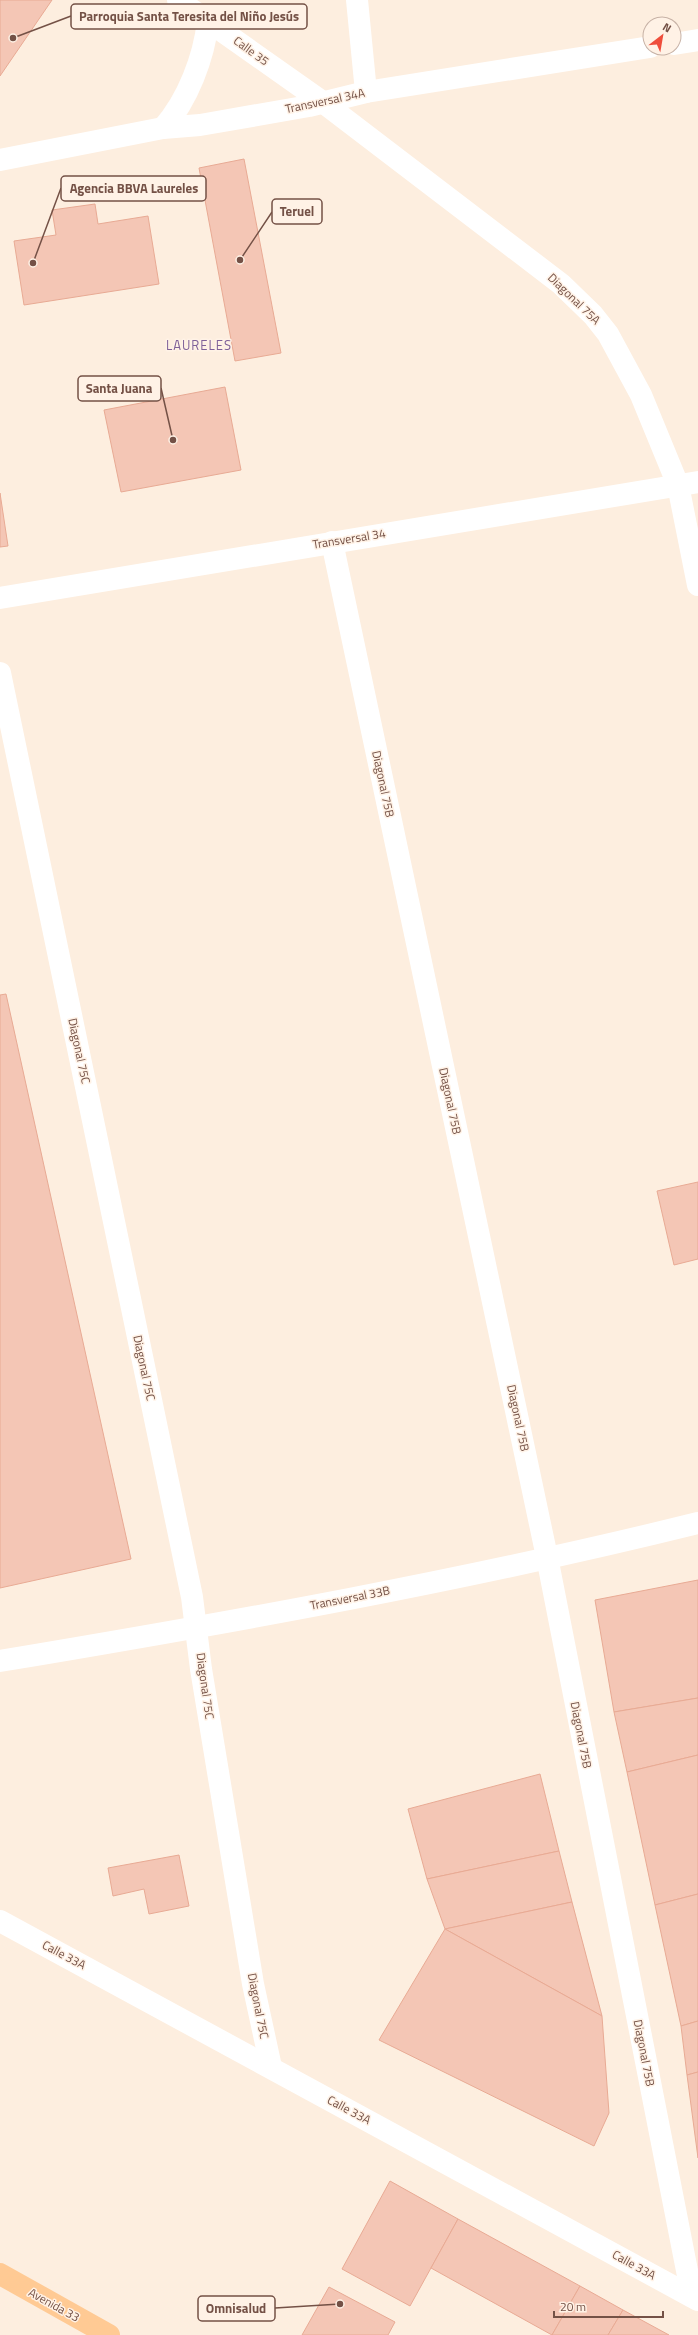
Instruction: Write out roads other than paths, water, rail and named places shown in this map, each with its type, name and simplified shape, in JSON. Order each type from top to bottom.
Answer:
[{"type":"main road","name":"Avenida 33","points":[[0,2274],[109,2335]]},
{"type":"street","name":"Calle 35","points":[[178,0],[324,102]]},
{"type":"street","points":[[357,0],[366,92]]},
{"type":"street","points":[[163,128],[173,117],[186,93],[206,43],[208,21]]},
{"type":"street","points":[[682,43],[698,40]]},
{"type":"street","name":"Transversal 34A","points":[[0,160],[163,128],[200,125],[324,102],[366,92],[642,48]]},
{"type":"street","name":"Diagonal 75A","points":[[324,102],[561,284],[593,315],[608,334],[688,483],[698,585]]},
{"type":"street","name":"Transversal 34","points":[[0,598],[688,483]]},
{"type":"street","name":"Diagonal 75B","points":[[332,542],[548,1557],[695,2298]]},
{"type":"street","name":"Diagonal 75C","points":[[0,673],[197,1627],[201,1669],[253,1984],[271,2067]]},
{"type":"street","name":"Transversal 33B","points":[[0,1661],[197,1627],[548,1557],[577,1553],[698,1523]]},
{"type":"street","name":"Calle 33A","points":[[0,1921],[695,2298]]},
{"type":"place","name":"Parroquia Santa Teresita del Niño Jesús","points":[[13,38]]},
{"type":"place","name":"Teruel","points":[[240,260]]},
{"type":"place","name":"Agencia BBVA Laureles","points":[[33,263]]},
{"type":"place","name":"Santa Juana","points":[[173,440]]},
{"type":"place","name":"Omnisalud","points":[[340,2304]]},
{"type":"district","name":"LAURELES","points":[[199,345]]}]
